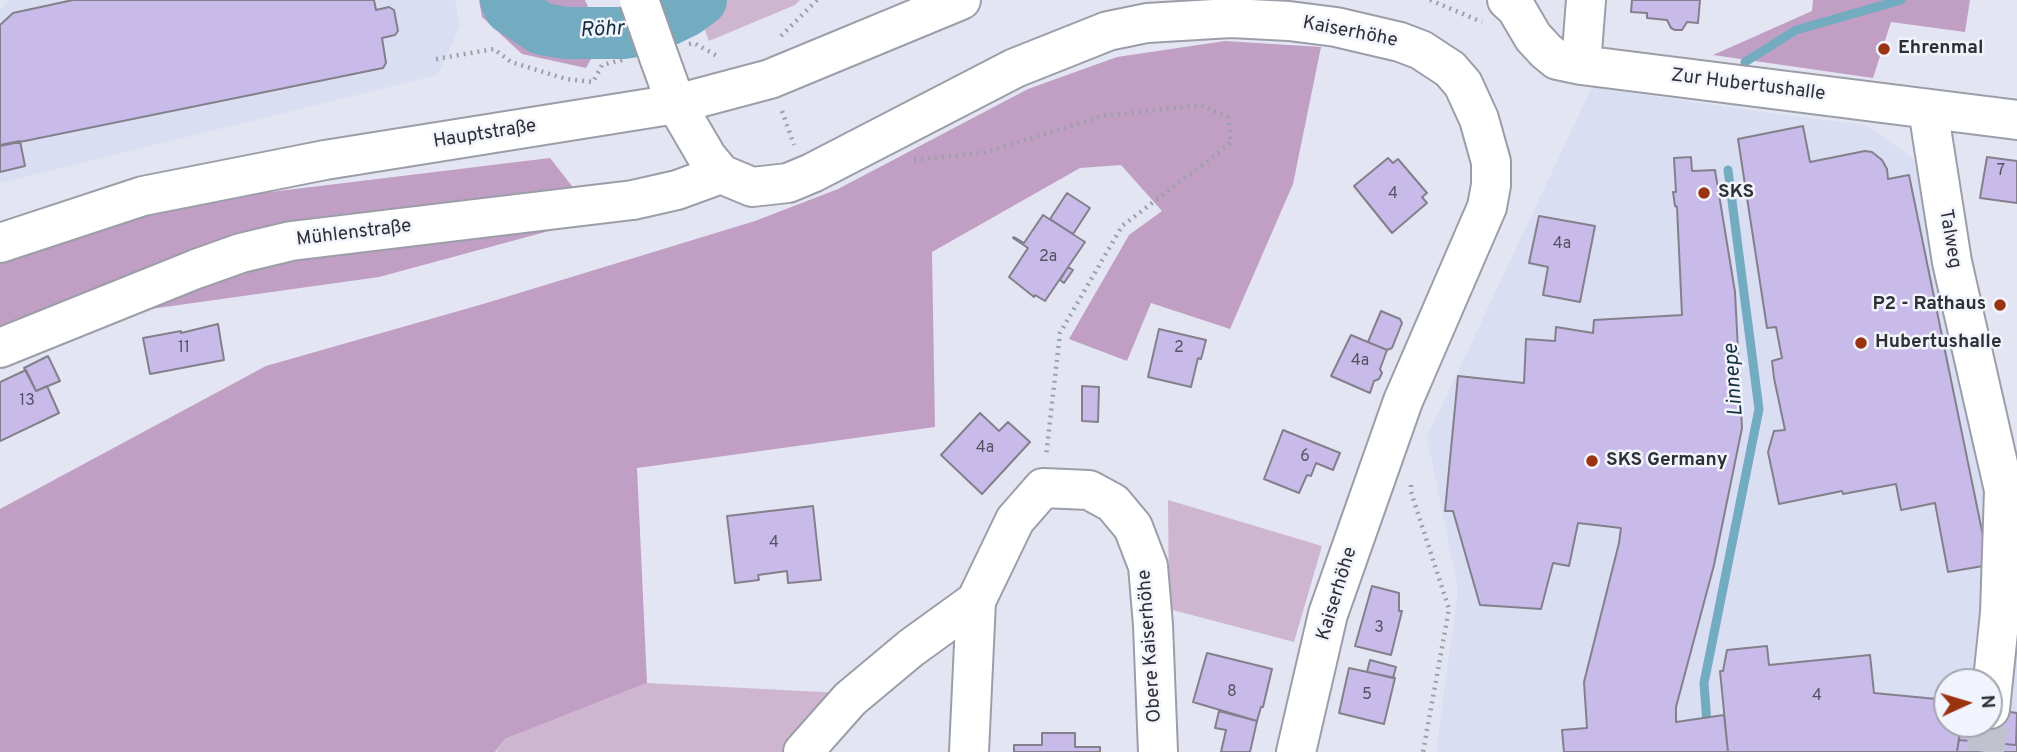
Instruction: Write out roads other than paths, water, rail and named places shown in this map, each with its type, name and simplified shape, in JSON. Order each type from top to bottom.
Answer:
[{"type":"street","points":[[639,0],[676,104],[708,157],[722,174]]},
{"type":"street","name":"Hauptstraße","points":[[0,243],[143,196],[325,160],[676,104],[770,79],[961,0]]},
{"type":"street","points":[[1581,65],[1586,0]]},
{"type":"street","name":"Zur Hubertushalle","points":[[1513,3],[1533,37],[1557,60],[2017,120]]},
{"type":"street","name":"Kaiserhöhe","points":[[722,174],[752,187],[788,183],[1015,68],[1108,31],[1147,23],[1231,18],[1336,27],[1379,36],[1421,50],[1450,69],[1463,83],[1479,119],[1491,162],[1492,186],[1487,207],[1403,401],[1328,614],[1297,752]]},
{"type":"street","name":"Talweg","points":[[1927,109],[1952,262],[2004,490],[2000,613],[1994,668]]},
{"type":"street","name":"Mühlenstraße","points":[[0,348],[241,253],[291,241],[633,200],[677,190],[722,174]]},
{"type":"street","name":"Obere Kaiserhöhe","points":[[975,601],[1015,520],[1043,488],[1089,489],[1113,503],[1133,527],[1148,566],[1158,752]]},
{"type":"street","points":[[803,752],[849,699],[911,648],[975,601]]},
{"type":"street","points":[[969,752],[975,601]]},
{"type":"waterway","name":"Röhr","points":[[506,0],[510,8],[542,29],[566,33],[623,33],[649,29],[686,11],[701,0]]},
{"type":"waterway","name":"Linnepe","points":[[1745,62],[1796,30],[1901,0]]},
{"type":"waterway","name":"Linnepe","points":[[1709,752],[1704,683],[1759,409],[1728,170]]},
{"type":"tunnel","points":[[1985,752],[1987,738]]},
{"type":"place","name":"Ehrenmal","points":[[1884,49]]},
{"type":"place","name":"SKS","points":[[1704,193]]},
{"type":"place","name":"P2 - Rathaus","points":[[2000,305]]},
{"type":"place","name":"Hubertushalle","points":[[1861,343]]},
{"type":"place","name":"SKS Germany","points":[[1592,461]]}]
